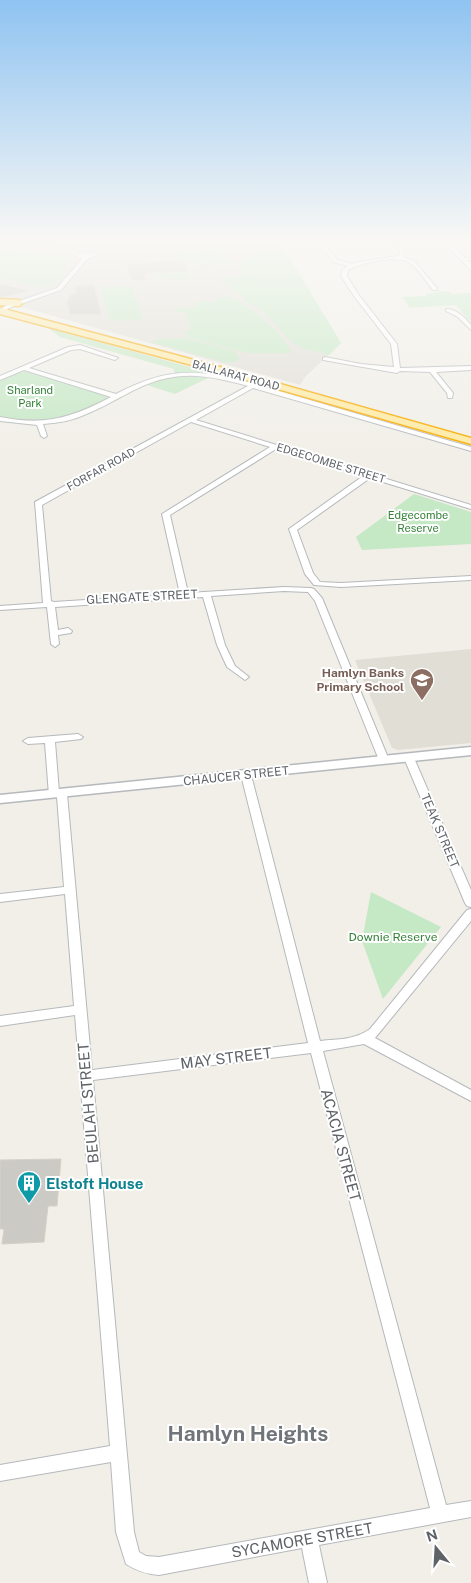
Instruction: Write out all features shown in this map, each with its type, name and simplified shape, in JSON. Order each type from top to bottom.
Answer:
[{"type":"highway","name":"BALLARAT ROAD","points":[[33,315],[471,441]]},
{"type":"highway","name":"BALLARAT ROAD","points":[[36,315],[471,434]]},
{"type":"street","points":[[371,315],[394,344],[397,371]]},
{"type":"street","points":[[458,315],[471,328]]},
{"type":"street","points":[[0,378],[75,347],[114,358]]},
{"type":"street","points":[[325,359],[355,366],[397,371],[471,368]]},
{"type":"street","points":[[24,368],[115,396]]},
{"type":"street","points":[[432,371],[450,393],[450,397]]},
{"type":"street","name":"BALLARAT ROAD","points":[[0,419],[13,422],[39,422],[64,419],[79,415],[146,381],[160,377],[200,374],[252,386],[471,449]]},
{"type":"street","name":"FORFAR ROAD","points":[[49,604],[38,504],[252,386]]},
{"type":"street","name":"EDGECOMBE STREET","points":[[190,420],[471,506]]},
{"type":"street","points":[[39,422],[44,436]]},
{"type":"street","points":[[184,595],[166,514],[276,446]]},
{"type":"street","points":[[370,475],[293,529],[314,588],[384,760]]},
{"type":"street","points":[[468,578],[471,586]]},
{"type":"street","name":"GLENGATE STREET","points":[[0,608],[206,593],[468,578]]},
{"type":"street","points":[[206,593],[221,645],[231,667],[245,677]]},
{"type":"street","points":[[49,604],[55,633],[55,644]]},
{"type":"street","points":[[55,633],[68,631]]},
{"type":"street","points":[[28,741],[78,737]]},
{"type":"street","name":"BEULAH STREET","points":[[50,740],[70,890],[125,1532],[129,1550],[134,1561]]},
{"type":"street","name":"CHAUCER STREET","points":[[0,800],[471,751]]},
{"type":"street","name":"TEAK STREET","points":[[409,758],[471,904]]},
{"type":"street","name":"ACACIA STREET","points":[[246,775],[315,1046],[440,1515]]},
{"type":"street","points":[[0,898],[70,890]]},
{"type":"street","points":[[471,913],[374,1032],[365,1038],[471,1096]]},
{"type":"street","points":[[0,1021],[80,1010]]},
{"type":"street","name":"MAY STREET","points":[[86,1076],[355,1042],[365,1038]]},
{"type":"street","points":[[0,1473],[119,1452]]},
{"type":"street","name":"SYCAMORE STREET","points":[[134,1561],[144,1566],[159,1566],[471,1509]]},
{"type":"street","points":[[309,1539],[318,1583]]},
{"type":"shaded area","points":[[50,315],[324,315],[341,343],[305,377],[300,385]]},
{"type":"shaded area","name":"Hamlyn Banks Primary School","points":[[471,649],[471,743],[398,750],[392,748],[355,660]]},
{"type":"green space","points":[[108,315],[142,315],[143,319],[110,321]]},
{"type":"green space","points":[[186,315],[258,315],[282,338],[291,353],[249,353],[187,337],[185,330],[191,330]]},
{"type":"green space","points":[[266,315],[324,315],[341,343],[329,355],[307,350],[289,339]]},
{"type":"green space","points":[[464,315],[471,315],[471,323]]},
{"type":"green space","points":[[50,330],[204,371],[201,373],[176,373],[174,369],[60,337]]},
{"type":"green space","points":[[186,338],[235,351],[240,359],[234,362],[224,362],[151,342],[157,339]]},
{"type":"green space","name":"Sharland Park","points":[[26,371],[103,394],[109,398],[83,411],[56,418],[28,420],[0,416],[0,381],[19,372]]},
{"type":"green space","points":[[187,375],[210,377],[175,394],[144,384],[162,378]]},
{"type":"green space","name":"Edgecombe Reserve","points":[[414,494],[471,512],[471,544],[362,550],[356,537]]},
{"type":"green space","name":"Downie Reserve","points":[[371,892],[441,927],[383,999],[362,941]]},
{"type":"building","name":"Elstoft House","points":[[61,1159],[57,1206],[48,1206],[44,1242],[2,1244],[4,1229],[0,1229],[0,1160]]},
{"type":"place","name":"Hamlyn Banks Primary School","points":[[422,701]]},
{"type":"place","name":"Elstoft House","points":[[29,1204]]},
{"type":"district","name":"Hamlyn Heights","points":[[248,1433]]}]
